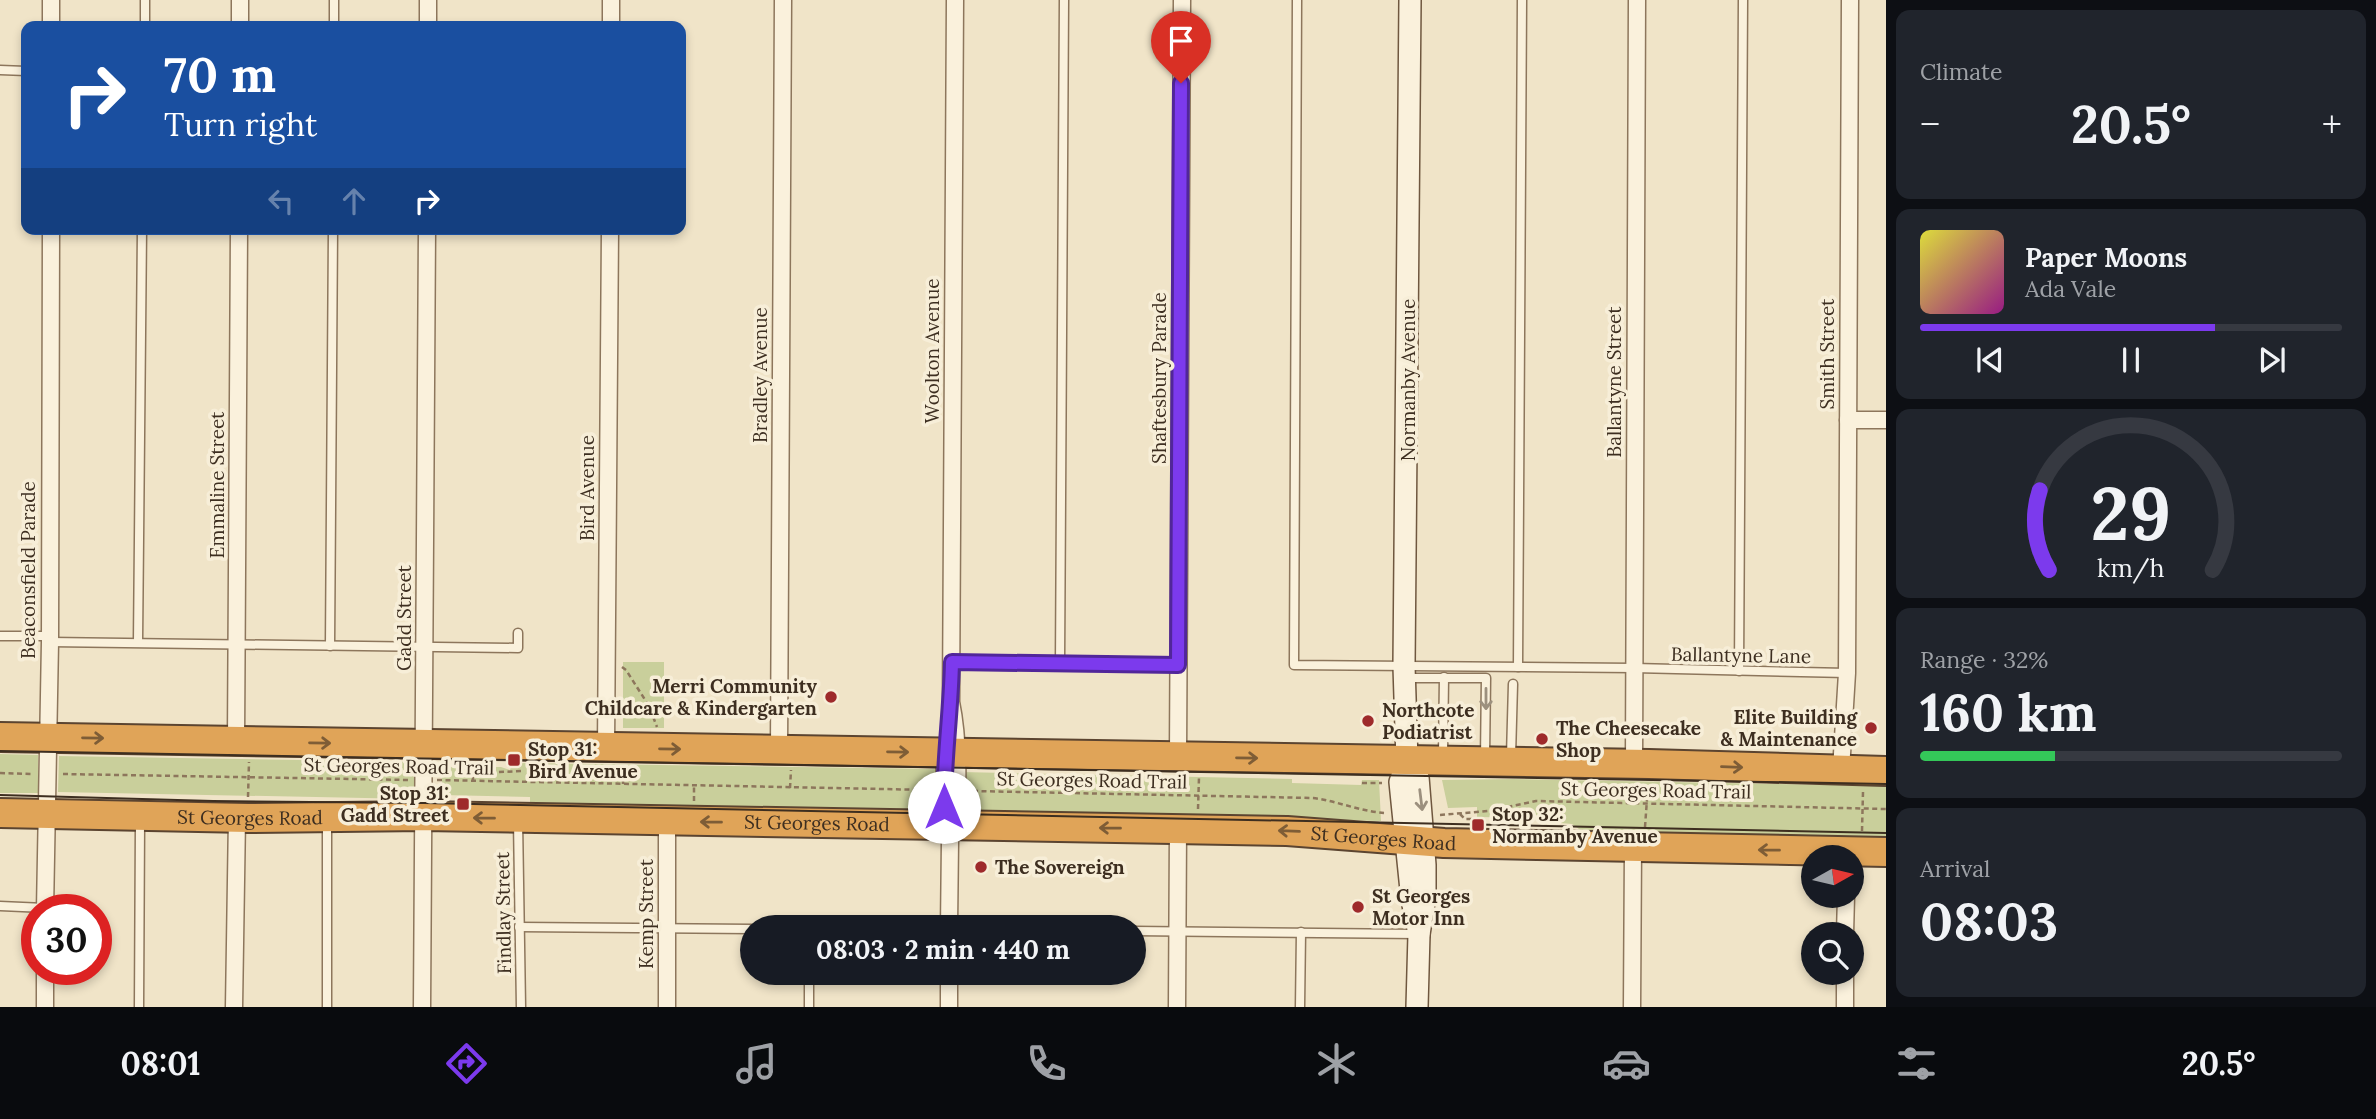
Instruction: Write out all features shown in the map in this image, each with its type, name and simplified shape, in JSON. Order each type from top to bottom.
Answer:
[{"type":"highway","points":[[0,737],[1641,764],[1860,771]]},
{"type":"highway","name":"St Georges Road","points":[[0,813],[243,818],[424,816],[1318,832],[1414,828],[1640,847],[1801,852]]},
{"type":"main road","name":"Normanby Avenue","points":[[1409,0],[1404,672],[1407,761],[1400,782],[1414,828],[1412,900],[1419,934],[1417,1007]]},
{"type":"street","points":[[51,0],[51,21]]},
{"type":"street","points":[[240,0],[240,21]]},
{"type":"street","points":[[428,0],[428,21]]},
{"type":"street","points":[[611,0],[611,21]]},
{"type":"street","name":"Bradley Avenue","points":[[779,750],[783,0]]},
{"type":"street","name":"Woolton Avenue","points":[[950,915],[950,825],[944,811],[950,791],[952,662],[955,0]]},
{"type":"street","name":"Shaftesbury Parade","points":[[1182,0],[1178,665],[1188,756]]},
{"type":"street","name":"Ballantyne Street","points":[[1637,0],[1633,668],[1641,764]]},
{"type":"street","name":"Smith Street","points":[[1850,0],[1846,709],[1860,771]]},
{"type":"street","name":"Beaconsfield Parade","points":[[45,894],[50,639],[51,235]]},
{"type":"street","name":"Emmaline Street","points":[[239,235],[237,645],[242,741]]},
{"type":"street","name":"Gadd Street","points":[[422,1007],[427,235]]},
{"type":"street","name":"Bird Avenue","points":[[607,747],[610,235]]},
{"type":"street","points":[[1847,420],[1886,420]]},
{"type":"street","points":[[234,1007],[243,818]]},
{"type":"street","name":"Kemp Street","points":[[667,821],[667,1007]]},
{"type":"street","points":[[1177,1007],[1177,931],[1188,829]]},
{"type":"street","points":[[1632,1007],[1640,847]]},
{"type":"street","points":[[45,985],[45,1007]]},
{"type":"street","points":[[949,985],[949,1007]]},
{"type":"street","points":[[1845,985],[1845,1007]]},
{"type":"lane","points":[[145,0],[145,21]]},
{"type":"lane","points":[[334,0],[334,21]]},
{"type":"lane","points":[[1059,664],[1064,0]]},
{"type":"lane","points":[[1297,0],[1294,665],[1486,678],[1498,762]]},
{"type":"lane","points":[[1518,667],[1522,0]]},
{"type":"lane","points":[[1739,671],[1743,0]]},
{"type":"lane","points":[[0,70],[21,71]]},
{"type":"lane","points":[[138,642],[142,235]]},
{"type":"lane","points":[[330,646],[333,235]]},
{"type":"lane","points":[[0,636],[237,645],[518,648],[518,632]]},
{"type":"lane","points":[[952,662],[1178,665]]},
{"type":"lane","name":"Ballantyne Lane","points":[[1404,672],[1518,667],[1847,673]]},
{"type":"lane","points":[[1443,761],[1444,677]]},
{"type":"lane","points":[[1498,762],[1513,684]]},
{"type":"lane","points":[[139,1007],[140,816]]},
{"type":"lane","points":[[327,818],[327,1007]]},
{"type":"lane","name":"Findlay Street","points":[[518,818],[520,1007]]},
{"type":"lane","points":[[0,906],[21,907]]},
{"type":"lane","points":[[519,927],[740,929]]},
{"type":"lane","points":[[1146,931],[1419,934]]},
{"type":"lane","points":[[1300,1007],[1301,932]]},
{"type":"lane","points":[[809,985],[809,1007]]},
{"type":"path","points":[[622,667],[649,706],[658,731]]},
{"type":"path","points":[[242,741],[248,777],[243,818]]},
{"type":"path","points":[[1188,756],[1198,796],[1188,829]]},
{"type":"path","points":[[1640,847],[1647,803],[1641,764]]},
{"type":"path","points":[[473,781],[473,773],[524,771]]},
{"type":"path","points":[[1856,845],[1862,808],[1860,771]]},
{"type":"path","name":"St Georges Road Trail","points":[[0,773],[1313,798],[1333,801],[1414,828],[1461,814],[1536,801],[1886,809]]},
{"type":"path","points":[[1362,783],[1382,783]]},
{"type":"path","points":[[1461,814],[1465,819],[1477,819]]},
{"type":"green space","points":[[623,662],[664,662],[664,728],[623,728]]},
{"type":"green space","points":[[0,754],[38,755],[38,793],[0,793]]},
{"type":"green space","points":[[59,756],[414,762],[415,799],[58,792]]},
{"type":"green space","points":[[520,763],[939,769],[940,812],[530,804],[530,797],[442,795],[442,767],[501,767],[510,770],[511,767],[520,767]]},
{"type":"green space","points":[[961,772],[1292,779],[1292,783],[1361,785],[1362,780],[1379,780],[1381,821],[960,812]]},
{"type":"green space","points":[[1442,780],[1886,786],[1886,845],[1586,834],[1572,824],[1550,822],[1549,818],[1477,817],[1477,807],[1448,808]]},
{"type":"tram line","points":[[0,751],[1886,784]]},
{"type":"tram line","points":[[0,795],[1886,833]]},
{"type":"place","name":"Merri Community Childcare & Kindergarten","points":[[831,697]]},
{"type":"place","name":"Northcote Podiatrist","points":[[1368,721]]},
{"type":"place","name":"Elite Building & Maintenance","points":[[1871,728]]},
{"type":"place","name":"The Cheesecake Shop","points":[[1542,739]]},
{"type":"place","name":"Stop 31: Bird Avenue","points":[[514,760]]},
{"type":"place","name":"Stop 31: Gadd Street","points":[[463,804]]},
{"type":"place","name":"Stop 32: Normanby Avenue","points":[[1478,825]]},
{"type":"place","name":"The Sovereign","points":[[981,867]]},
{"type":"place","name":"St Georges Motor Inn","points":[[1358,907]]},
{"type":"route","points":[[944,807],[944,753],[951,702],[952,662],[1178,665],[1181,83]]}]
